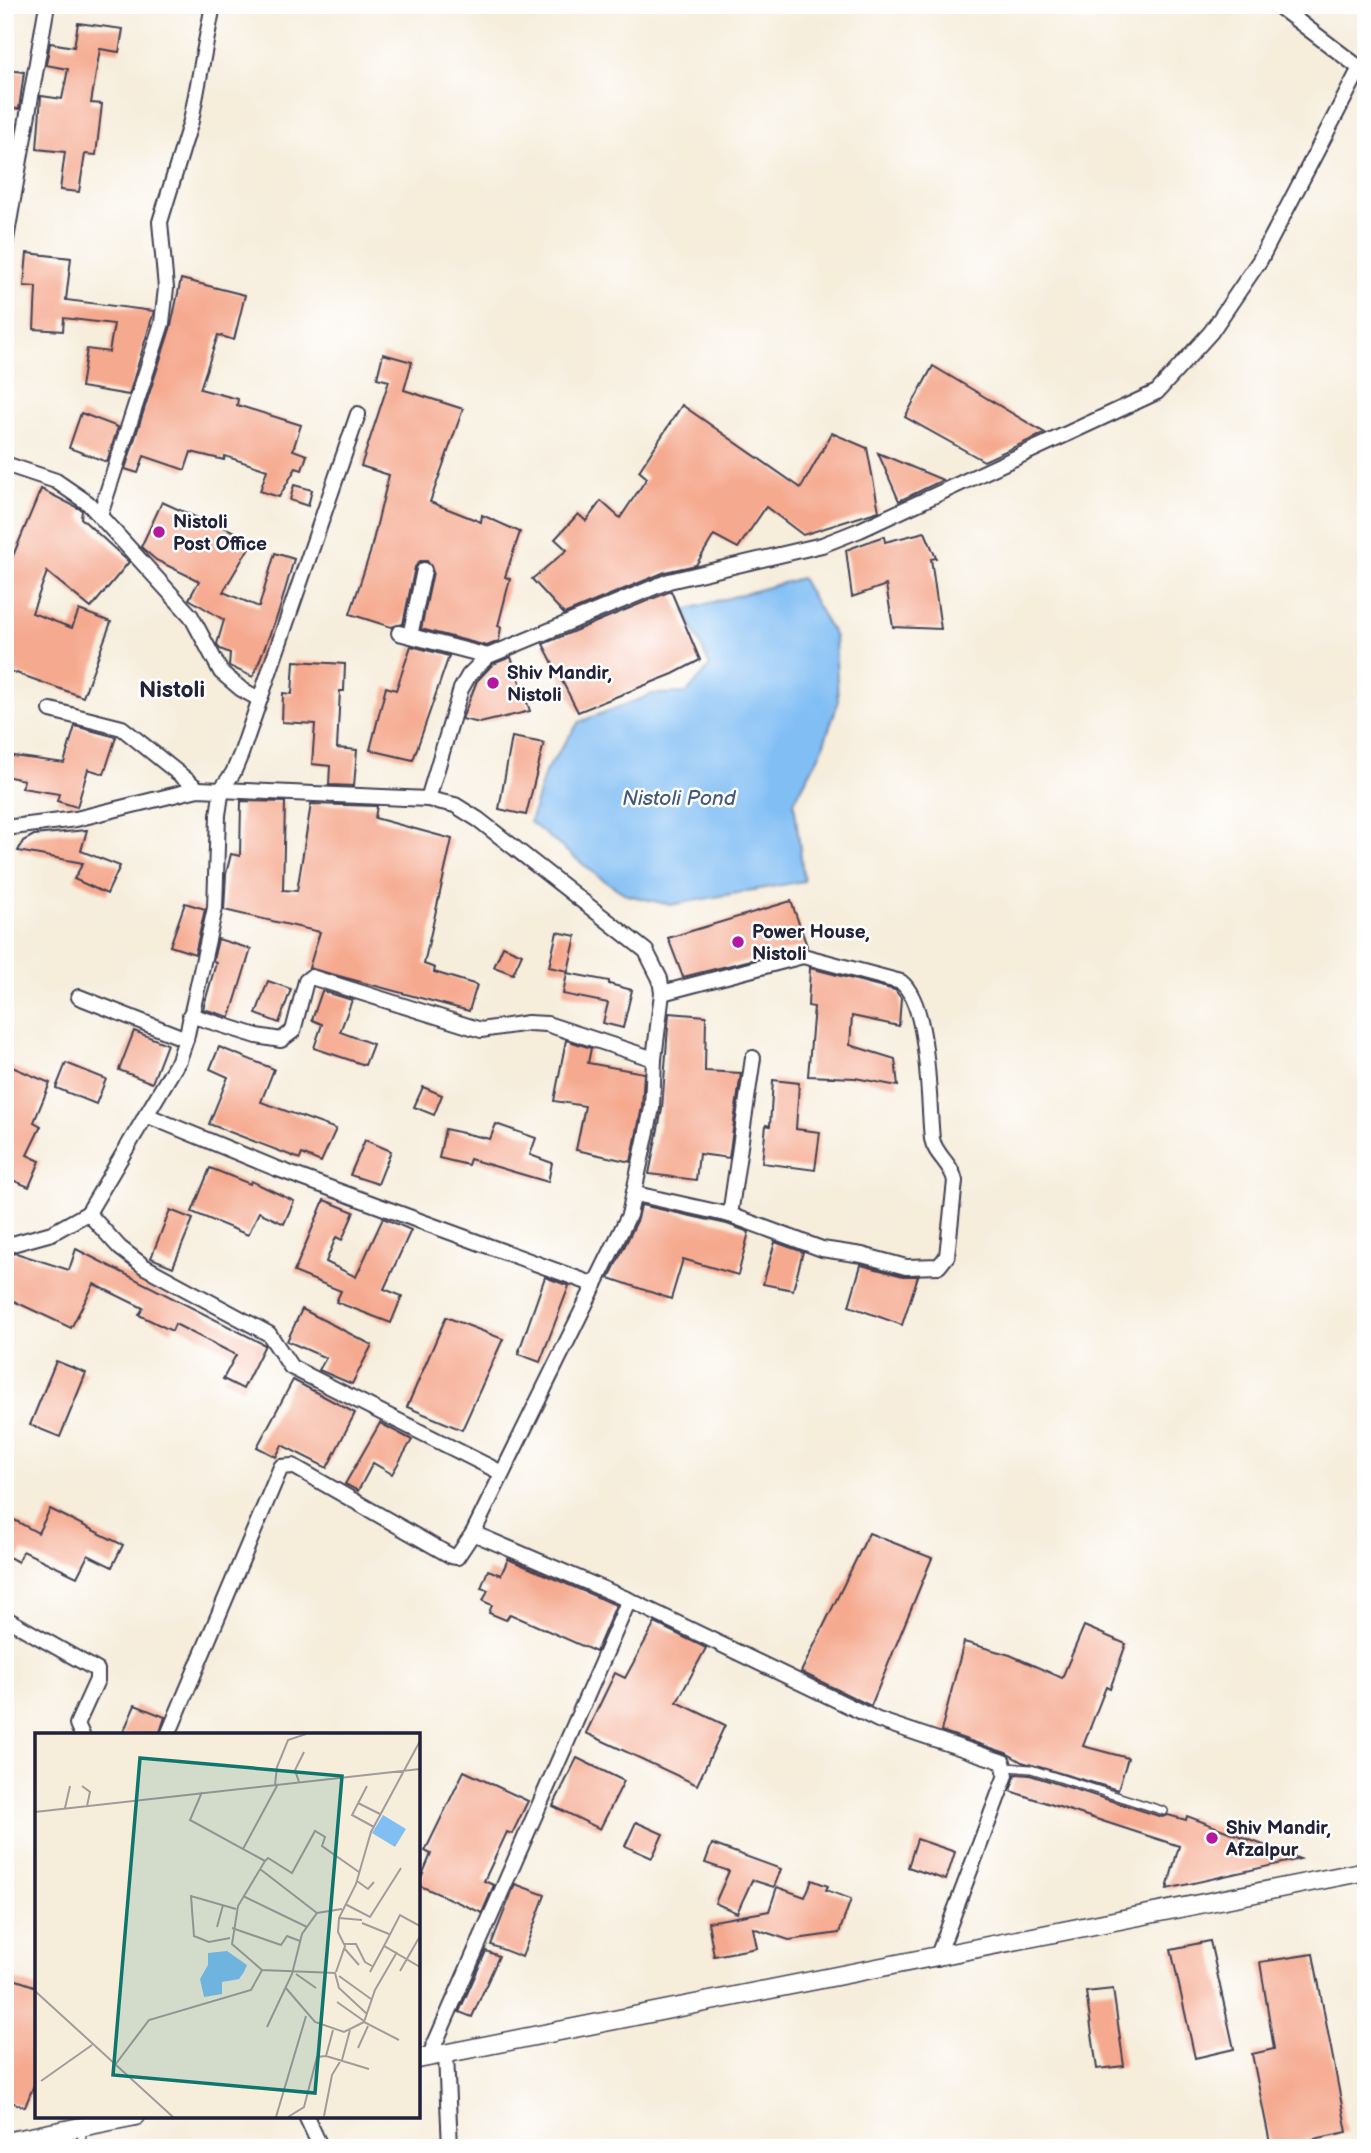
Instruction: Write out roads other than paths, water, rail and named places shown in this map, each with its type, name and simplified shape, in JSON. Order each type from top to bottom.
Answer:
[{"type":"street","points":[[5,245],[47,5]]},
{"type":"street","points":[[100,515],[162,323],[166,288],[160,222],[191,121],[213,5]]},
{"type":"street","points":[[428,799],[461,689],[469,675],[488,656],[669,581],[822,545],[860,530],[1157,392],[1211,332],[1260,260],[1363,70],[1278,5]]},
{"type":"street","points":[[5,1246],[52,1233],[88,1213],[179,1060],[187,1039],[215,908],[222,788],[233,773],[358,414]]},
{"type":"street","points":[[5,464],[56,481],[100,515],[191,616],[221,672],[241,689],[259,699]]},
{"type":"street","points":[[424,570],[404,634],[488,656]]},
{"type":"street","points":[[51,710],[122,728],[198,789]]},
{"type":"street","points":[[5,828],[76,819],[198,789],[428,799],[455,805],[479,820],[635,942],[655,965],[662,993],[654,1059],[652,1108],[636,1194],[629,1215],[462,1553],[457,1557],[451,1556],[293,1466],[281,1467],[169,1733]]},
{"type":"street","points":[[636,1194],[730,1215],[834,1251],[862,1255],[906,1267],[930,1267],[944,1262],[955,1181],[953,1171],[933,1143],[931,1083],[911,993],[901,982],[803,956],[662,993]]},
{"type":"street","points":[[190,1015],[257,1036],[281,1040],[293,1031],[306,981],[311,978],[481,1030],[528,1023],[547,1024],[654,1059]]},
{"type":"street","points":[[79,997],[187,1039]]},
{"type":"street","points":[[730,1215],[752,1058]]},
{"type":"street","points":[[146,1115],[275,1168],[596,1285]]},
{"type":"street","points":[[88,1213],[120,1248],[145,1267],[269,1334],[291,1367],[502,1473]]},
{"type":"street","points":[[472,1533],[629,1600],[878,1720],[995,1759],[1006,1767],[937,1958]]},
{"type":"street","points":[[450,2148],[431,2057],[629,1600]]},
{"type":"street","points":[[5,1618],[97,1670],[97,1680],[77,1724],[81,1733]]},
{"type":"street","points":[[431,2057],[1366,1871]]},
{"type":"street","points":[[5,2142],[126,2118]]},
{"type":"street","points":[[307,2118],[321,2148]]},
{"type":"lane","points":[[1006,1767],[1031,1769],[1164,1811]]},
{"type":"lane","points":[[80,2148],[83,2127]]},
{"type":"water","name":"Nistoli Pond","points":[[801,578],[835,637],[838,703],[821,752],[794,802],[804,881],[671,905],[627,895],[599,877],[530,822],[545,772],[579,722],[653,694],[687,693],[710,666],[685,610]]},
{"type":"place","name":"Nistoli Post Office","points":[[159,532]]},
{"type":"place","name":"Shiv Mandir, Nistoli","points":[[493,683]]},
{"type":"place","name":"Power House, Nistoli","points":[[738,942]]},
{"type":"place","name":"Shiv Mandir, Afzalpur","points":[[1212,1838]]},
{"type":"district","name":"Nistoli","points":[[172,689]]}]
